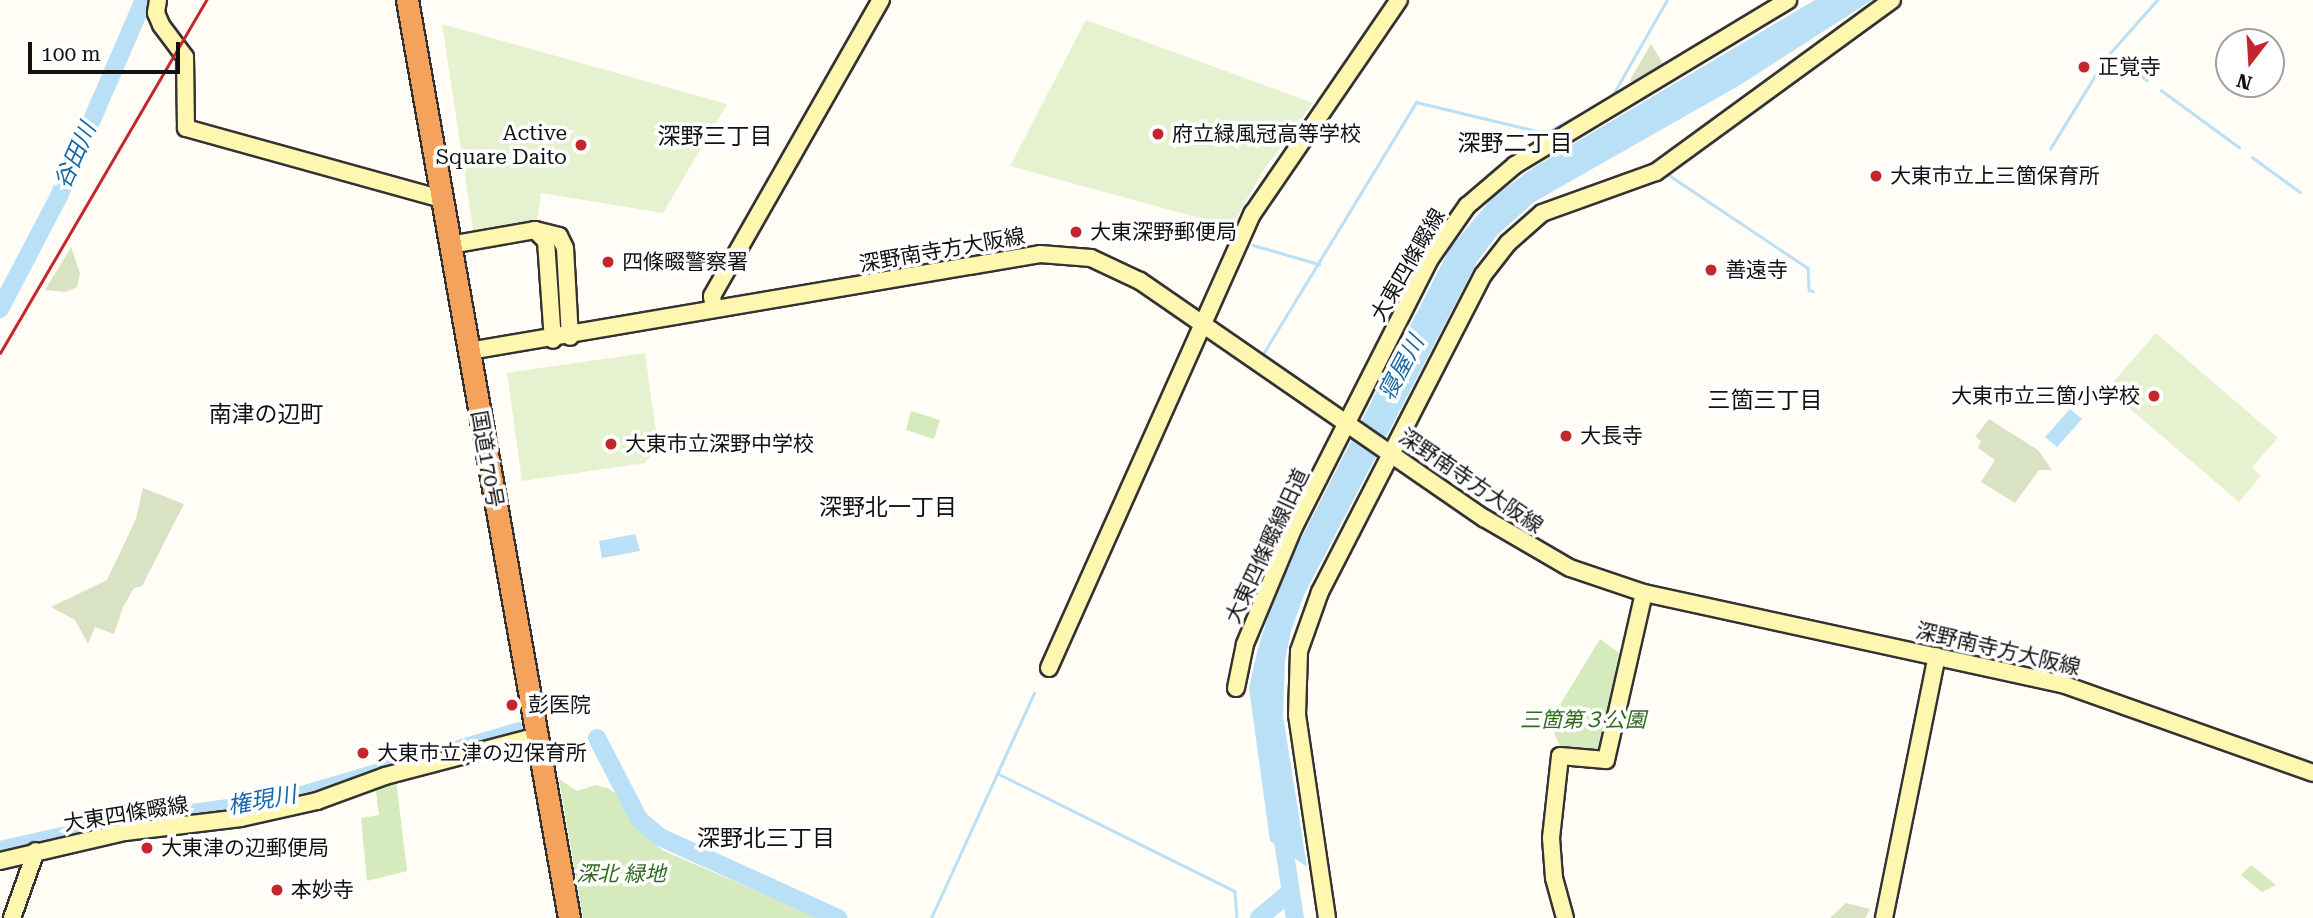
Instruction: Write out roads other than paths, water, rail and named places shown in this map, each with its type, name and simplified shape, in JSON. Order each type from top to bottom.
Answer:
[{"type":"highway","name":"国道170号","points":[[407,0],[534,737],[569,918]]},
{"type":"street","points":[[158,0],[156,13],[161,25],[185,57],[186,128],[442,199]]},
{"type":"street","points":[[713,309],[712,296],[881,0]]},
{"type":"street","points":[[1049,668],[1241,237],[1276,174],[1399,0]]},
{"type":"street","name":"大東四條畷線","points":[[1352,427],[1430,258],[1467,206],[1515,165],[1788,0]]},
{"type":"street","points":[[1327,918],[1297,715],[1299,650],[1320,592],[1388,451],[1483,275],[1530,222],[1542,213],[1656,172],[1892,0]]},
{"type":"street","points":[[450,245],[535,230],[559,236],[565,248],[570,337]]},
{"type":"street","points":[[535,230],[547,241],[553,340]]},
{"type":"street","name":"深野南寺方大阪線","points":[[469,351],[553,340],[713,309],[1057,254],[1091,258],[1118,269],[1202,323],[1550,559],[1644,593],[1937,656],[2115,701],[2313,773]]},
{"type":"street","name":"大東四條畷線旧道","points":[[1236,688],[1245,644],[1266,590],[1352,427]]},
{"type":"street","points":[[1565,918],[1553,878],[1551,838],[1560,756],[1606,760],[1644,593]]},
{"type":"street","points":[[1884,918],[1937,656]]},
{"type":"street","name":"大東四條畷線","points":[[0,861],[125,832],[241,818],[317,801],[385,776],[534,737]]},
{"type":"street","points":[[12,918],[36,851]]},
{"type":"water","name":"寝屋川","points":[[1815,0],[1872,0],[1740,85],[1534,202],[1497,235],[1477,262],[1304,595],[1291,631],[1285,660],[1283,716],[1307,867],[1270,841],[1249,688],[1258,648],[1280,580],[1450,248],[1494,196],[1536,166]]},
{"type":"water","points":[[2070,409],[2082,419],[2057,447],[2045,437]]},
{"type":"water","points":[[635,534],[640,551],[602,558],[599,541]]},
{"type":"waterway","name":"谷田川","points":[[0,309],[59,196],[144,0]]},
{"type":"waterway","points":[[1263,354],[1416,102],[1545,133],[1611,98],[1667,0]]},
{"type":"waterway","points":[[2110,53],[2157,0]]},
{"type":"waterway","points":[[2119,59],[2147,80]]},
{"type":"waterway","points":[[2050,149],[2102,64]]},
{"type":"waterway","points":[[2161,90],[2239,147]]},
{"type":"waterway","points":[[2252,157],[2300,192]]},
{"type":"waterway","points":[[1666,173],[1808,268],[1809,290],[1813,291]]},
{"type":"waterway","points":[[1253,245],[1319,264]]},
{"type":"waterway","points":[[931,918],[1034,693]]},
{"type":"waterway","name":"権現川","points":[[0,850],[120,823],[285,800],[519,731]]},
{"type":"waterway","name":"権現川","points":[[597,738],[639,819],[660,837],[838,918]]},
{"type":"waterway","points":[[999,774],[1235,891],[1237,918]]},
{"type":"waterway","name":"寝屋川","points":[[1281,828],[1295,918]]},
{"type":"waterway","name":"権現川","points":[[1259,918],[1290,892]]},
{"type":"railway","points":[[0,353],[206,0]]},
{"type":"place","name":"正覚寺","points":[[2084,67]]},
{"type":"place","name":"府立緑風冠高等学校","points":[[1158,134]]},
{"type":"place","name":"Active Square Daito","points":[[581,145]]},
{"type":"place","name":"大東市立上三箇保育所","points":[[1876,176]]},
{"type":"place","name":"大東深野郵便局","points":[[1076,232]]},
{"type":"place","name":"四條畷警察署","points":[[608,262]]},
{"type":"place","name":"善遠寺","points":[[1711,270]]},
{"type":"place","name":"大東市立三箇小学校","points":[[2154,396]]},
{"type":"place","name":"大長寺","points":[[1566,436]]},
{"type":"place","name":"大東市立深野中学校","points":[[611,444]]},
{"type":"place","name":"彭医院","points":[[512,705]]},
{"type":"place","name":"大東市立津の辺保育所","points":[[363,753]]},
{"type":"place","name":"大東津の辺郵便局","points":[[147,848]]},
{"type":"place","name":"本妙寺","points":[[277,890]]},
{"type":"district","name":"深野三丁目","points":[[715,137]]},
{"type":"district","name":"深野二丁目","points":[[1515,144]]},
{"type":"district","name":"三箇三丁目","points":[[1765,401]]},
{"type":"district","name":"南津の辺町","points":[[266,415]]},
{"type":"district","name":"深野北一丁目","points":[[888,508]]},
{"type":"district","name":"深野北三丁目","points":[[766,839]]},
{"type":"park label","name":"三箇第３公園","points":[[1583,720]]},
{"type":"park label","name":"深北 緑地","points":[[621,874]]}]
